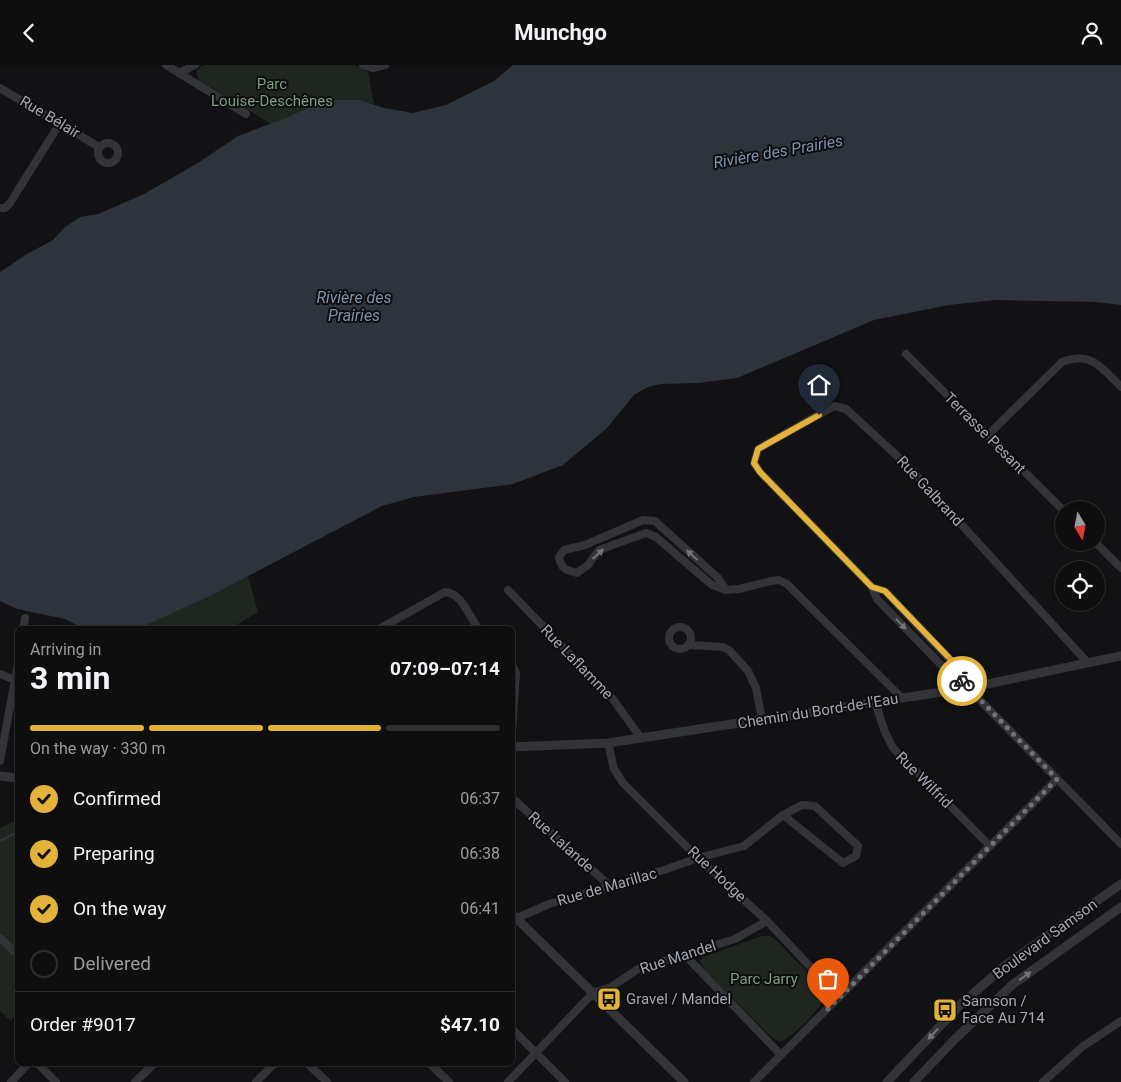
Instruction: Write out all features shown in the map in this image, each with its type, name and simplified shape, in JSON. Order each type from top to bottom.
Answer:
[{"type":"street","points":[[166,65],[246,114]]},
{"type":"street","points":[[179,73],[195,65]]},
{"type":"street","points":[[366,66],[376,68],[385,65]]},
{"type":"street","name":"Rue Bélair","points":[[0,87],[99,147]]},
{"type":"street","points":[[0,208],[6,207],[10,203],[60,123]]},
{"type":"street","name":"Terrasse Pesant","points":[[906,354],[1055,502]]},
{"type":"street","points":[[988,435],[1062,362],[1074,358],[1089,359],[1097,362],[1121,387]]},
{"type":"street","name":"Rue Galbrand","points":[[872,587],[760,472],[754,463],[758,449],[834,406],[846,409],[907,465],[1088,662]]},
{"type":"street","points":[[726,590],[718,578],[655,521],[643,520],[585,545],[564,550],[560,557],[560,564],[566,570],[576,573],[588,565],[599,550],[646,533],[656,537],[712,585],[726,590],[779,580],[787,584],[902,698]]},
{"type":"street","points":[[646,533],[647,520]]},
{"type":"street","points":[[1104,551],[1121,568]]},
{"type":"street","points":[[872,587],[877,599],[950,674],[958,677],[1121,844]]},
{"type":"street","points":[[872,587],[885,591],[958,667],[958,677]]},
{"type":"street","name":"Rue Laflamme","points":[[508,590],[612,698],[641,738]]},
{"type":"street","points":[[384,626],[445,592],[452,593],[457,597],[478,626]]},
{"type":"street","points":[[24,626],[25,618]]},
{"type":"street","points":[[688,645],[729,649],[748,671],[756,688],[762,720]]},
{"type":"street","name":"Chemin du Bord-de-l'Eau","points":[[515,747],[608,743],[762,720],[968,688],[1121,656]]},
{"type":"street","points":[[515,671],[515,688]]},
{"type":"street","points":[[0,673],[15,679],[0,761]]},
{"type":"street","name":"Rue Wilfrid","points":[[875,702],[884,732],[893,748],[990,846]]},
{"type":"street","name":"Rue Hodge","points":[[608,743],[614,769],[623,783],[698,858],[767,921],[839,997]]},
{"type":"street","points":[[0,776],[15,778]]},
{"type":"street","points":[[754,1082],[1057,779]]},
{"type":"street","name":"Rue Lalande","points":[[515,801],[610,886]]},
{"type":"street","name":"Rue de Marillac","points":[[515,916],[698,858],[744,846],[783,815],[802,805],[815,806],[858,846],[856,857],[843,863],[783,815]]},
{"type":"street","name":"Boulevard Samson","points":[[887,1082],[960,1005],[1006,965],[1121,884]]},
{"type":"street","name":"Boulevard Samson","points":[[914,1082],[955,1039],[1012,985],[1121,907]]},
{"type":"street","points":[[515,916],[684,1082]]},
{"type":"street","name":"Rue Mandel","points":[[508,1082],[593,993],[611,987],[638,969],[735,939],[767,921]]},
{"type":"street","points":[[0,938],[15,952]]},
{"type":"street","points":[[684,954],[781,1055]]},
{"type":"street","points":[[1048,1080],[1082,1047],[1121,1021]]},
{"type":"street","points":[[515,1032],[565,1082]]},
{"type":"street","points":[[10,1082],[26,1066]]},
{"type":"street","points":[[40,1066],[56,1082]]},
{"type":"street","points":[[135,1082],[152,1066]]},
{"type":"street","points":[[256,1082],[272,1066]]},
{"type":"street","points":[[310,1066],[327,1082]]},
{"type":"street","points":[[432,1066],[448,1082]]},
{"type":"green space","name":"Parc Louise-Deschênes","points":[[205,65],[354,65],[368,72],[374,104],[345,100],[321,104],[271,124],[199,80],[196,72]]},
{"type":"green space","points":[[248,576],[258,612],[235,626],[145,626]]},
{"type":"green space","points":[[15,821],[15,1016],[11,1021],[0,1011],[0,828]]},
{"type":"green space","name":"Parc Jarry","points":[[762,936],[770,936],[777,941],[824,989],[826,996],[818,1009],[806,1022],[780,1042],[771,1037],[704,969],[700,961],[703,957]]},
{"type":"water","name":"Rivière des Prairies","points":[[513,65],[1121,65],[1121,305],[1096,302],[996,300],[949,305],[874,320],[737,378],[698,383],[661,384],[648,387],[634,395],[607,428],[563,465],[513,484],[414,497],[382,506],[212,595],[145,626],[78,626],[65,619],[17,609],[0,601],[0,272],[53,240],[64,228],[80,217],[98,214],[144,194],[198,163],[238,136],[288,117],[318,103],[335,100],[360,100],[384,108],[413,113],[446,105],[494,81]]},
{"type":"waterway","points":[[0,841],[15,834]]},
{"type":"way so far","points":[[828,1009],[1057,779],[962,681]]},
{"type":"place","name":"Gravel / Mandel","points":[[609,999]]},
{"type":"place","name":"Samson / Face Au 714","points":[[945,1010]]},
{"type":"route","points":[[819,415],[758,449],[754,463],[760,472],[872,587],[885,591],[958,667],[958,677],[962,681]]}]
